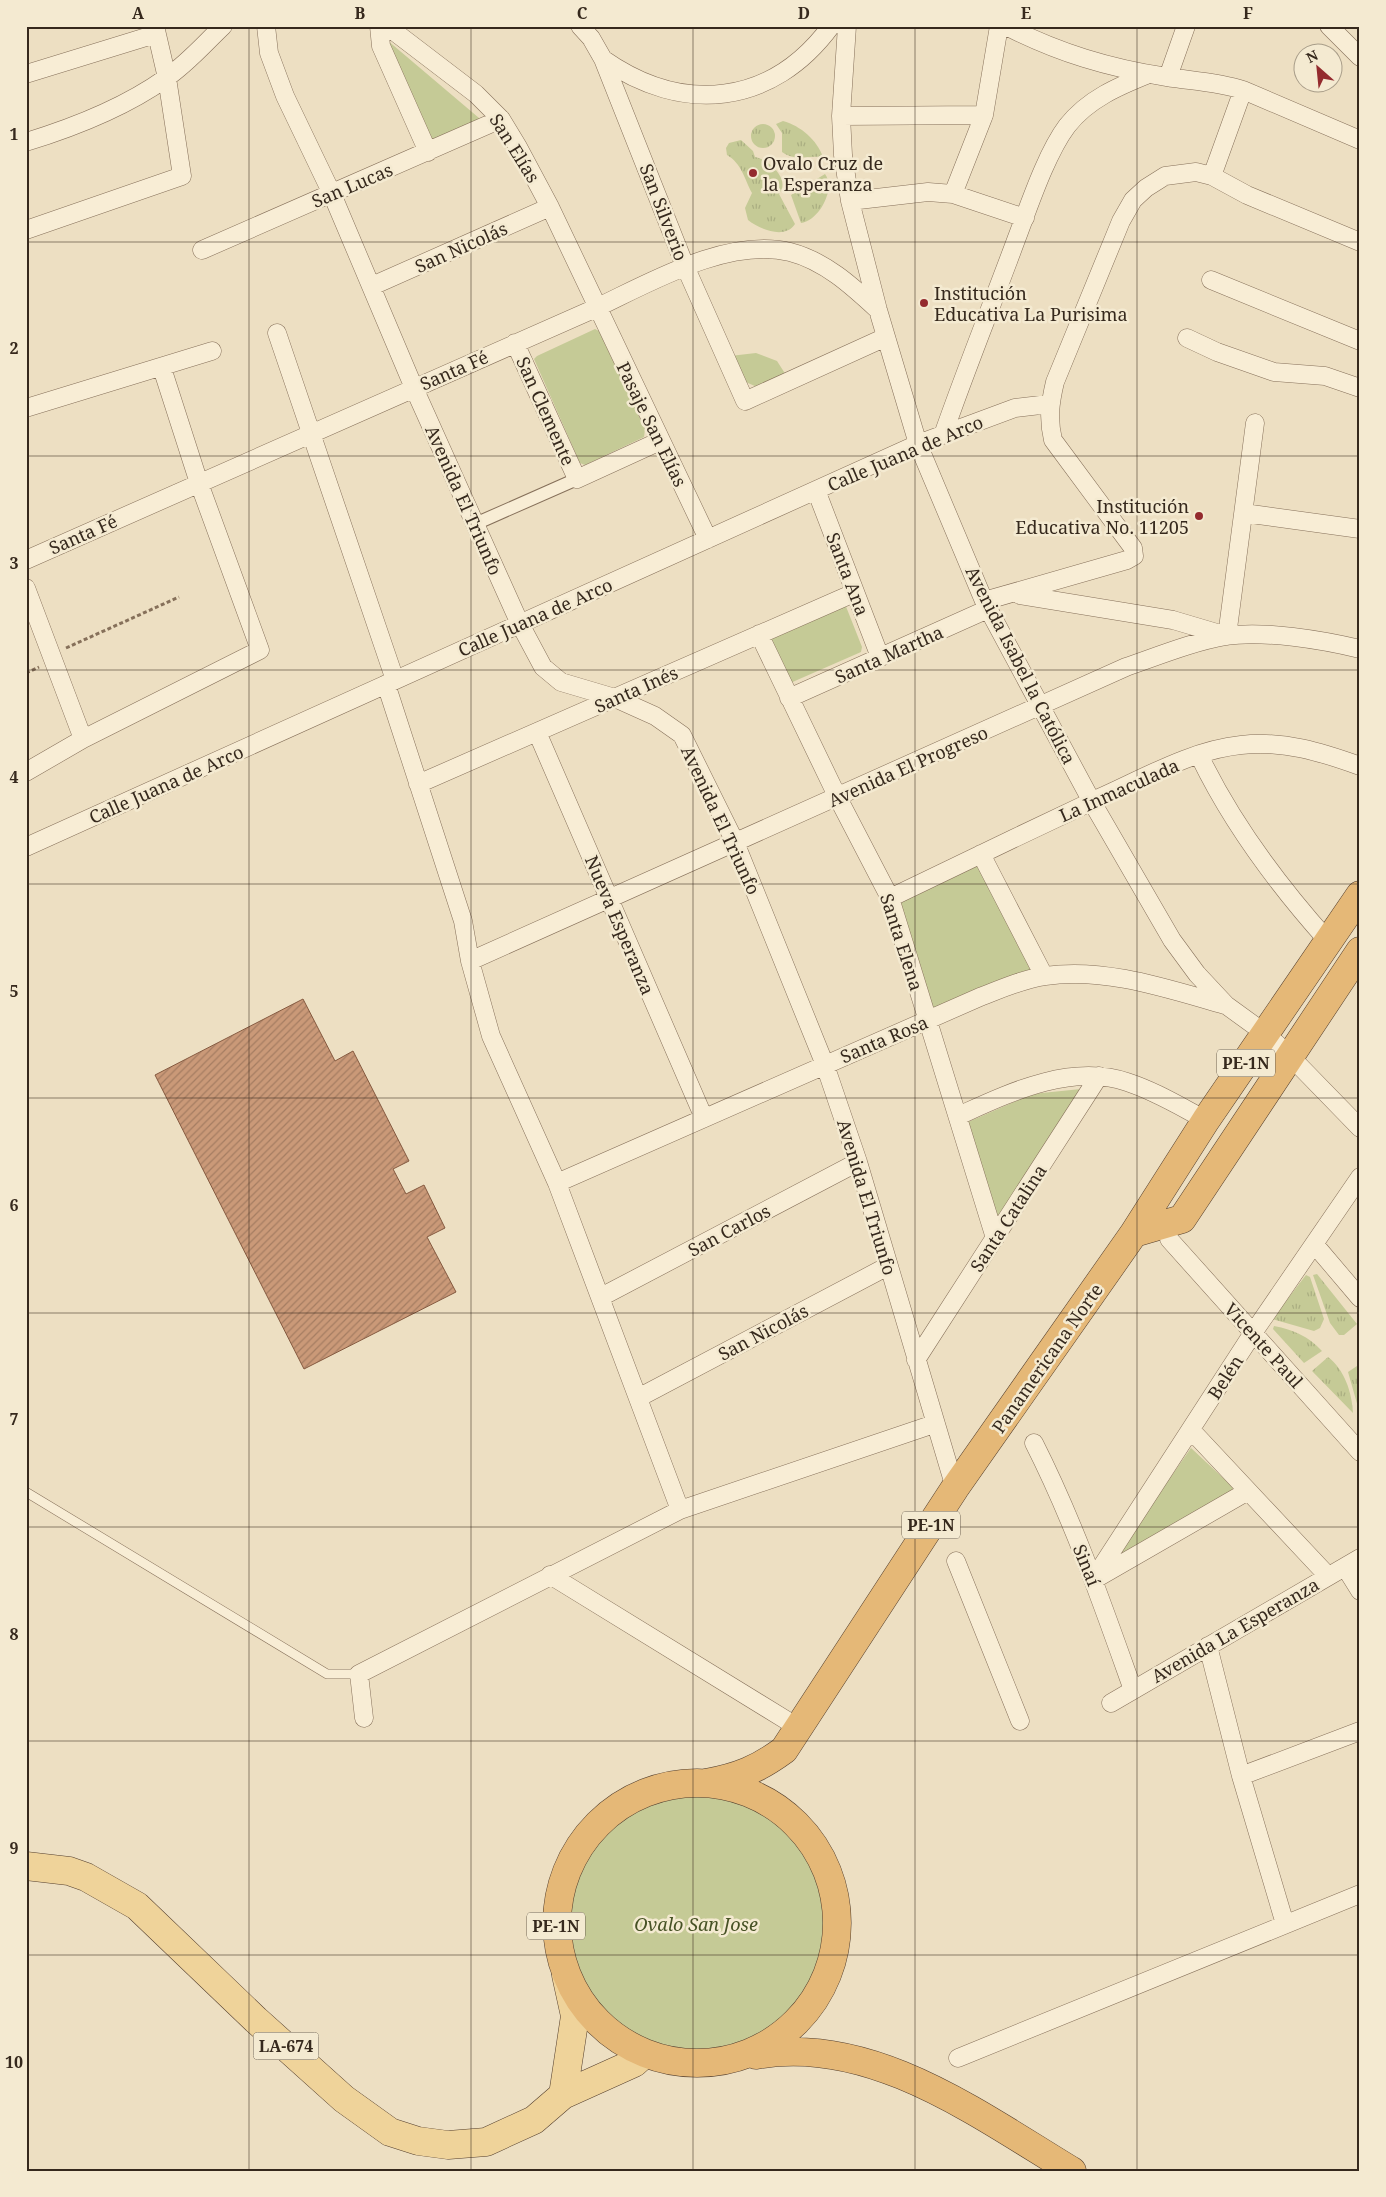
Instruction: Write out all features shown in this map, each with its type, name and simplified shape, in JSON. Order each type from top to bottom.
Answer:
[{"type":"highway","name":"Panamericana Norte","points":[[706,1783],[737,1778],[763,1766],[784,1750],[955,1488],[1134,1233],[1206,1120],[1360,895]]},
{"type":"highway","name":"PE-1N","points":[[1176,1229],[1290,1056],[1357,963]]},
{"type":"highway","points":[[1134,1233],[1176,1229]]},
{"type":"highway","name":"PE-1N","points":[[712,2063],[738,2057],[762,2047],[784,2033],[802,2015],[818,1994],[829,1971],[836,1946],[838,1920],[835,1895],[827,1870],[815,1846],[799,1826],[779,1809],[757,1796],[732,1787],[706,1783],[680,1784],[655,1789],[617,1809],[591,1831],[576,1852],[564,1875],[558,1900],[556,1925],[558,1942],[566,1975],[576,1996],[594,2020],[624,2044],[644,2054],[689,2064],[712,2063],[778,2051],[810,2051],[895,2072],[948,2096],[1072,2171]]},
{"type":"main road","name":"LA-674","points":[[26,1866],[70,1870],[137,1906],[156,1921],[256,2020],[344,2099],[390,2132],[418,2142],[448,2145],[486,2142],[534,2120],[562,2095],[634,2063],[644,2054]]},
{"type":"main road","points":[[562,2095],[576,2016],[566,1975]]},
{"type":"street","points":[[26,142],[61,131],[124,104],[167,78],[223,26]]},
{"type":"street","name":"Avenida El Triunfo","points":[[266,26],[269,53],[285,96],[332,194],[414,388],[520,624],[543,667],[561,682],[615,698],[655,716],[682,735],[735,842],[825,1065],[858,1162],[934,1424],[955,1488]]},
{"type":"street","points":[[379,26],[381,46],[428,152]]},
{"type":"street","name":"San Elías","points":[[386,26],[476,94],[501,119],[550,207],[596,308]]},
{"type":"street","name":"San Silverio","points":[[580,26],[591,38],[603,59],[685,266],[745,401],[886,336]]},
{"type":"street","points":[[603,59],[627,76],[654,87],[683,94],[713,95],[742,90],[770,80],[795,64],[818,45],[832,26]]},
{"type":"street","name":"Avenida Isabel la Católica","points":[[847,26],[841,116],[843,155],[850,201],[878,310],[918,444],[986,605],[1092,802],[1172,940],[1197,974],[1226,1005],[1266,1034],[1290,1056],[1360,1128]]},
{"type":"street","points":[[953,194],[984,115],[999,26]]},
{"type":"street","points":[[1006,26],[1043,45],[1104,65],[1149,74],[1227,85],[1243,90],[1360,140]]},
{"type":"street","points":[[1168,77],[1186,26]]},
{"type":"street","points":[[1329,26],[1360,57]]},
{"type":"street","points":[[26,74],[156,30],[167,78],[182,176],[26,230]]},
{"type":"street","points":[[943,435],[1025,218],[1050,156],[1067,126],[1095,100],[1115,88],[1149,74]]},
{"type":"street","points":[[1212,176],[1243,90]]},
{"type":"street","points":[[841,116],[984,115]]},
{"type":"street","name":"San Lucas","points":[[202,250],[501,119]]},
{"type":"street","points":[[1049,404],[1056,382],[1125,214],[1133,200],[1146,188],[1165,176],[1196,172],[1212,176],[1247,195],[1360,242]]},
{"type":"street","points":[[850,201],[928,192],[953,194],[1025,218]]},
{"type":"street","name":"San Nicolás","points":[[372,286],[550,207]]},
{"type":"street","name":"Santa Fé","points":[[26,560],[596,308],[685,266],[722,254],[761,250],[790,252],[821,265],[847,282],[878,310]]},
{"type":"street","points":[[1211,280],[1360,341]]},
{"type":"street","name":"Pasaje San Elías","points":[[596,308],[708,539]]},
{"type":"street","points":[[277,333],[390,682],[418,784],[463,921],[470,961],[491,1036],[557,1183],[680,1510]]},
{"type":"street","points":[[1187,338],[1226,355],[1274,372],[1325,376],[1360,388]]},
{"type":"street","name":"San Clemente","points":[[515,343],[576,479]]},
{"type":"street","points":[[26,408],[162,368],[212,351]]},
{"type":"street","points":[[26,772],[83,740],[260,650],[198,483],[162,368]]},
{"type":"street","name":"Calle Juana de Arco","points":[[26,847],[918,444],[1015,408],[1049,404]]},
{"type":"street","name":"Santa Martha","points":[[789,698],[880,657],[986,605],[1014,594],[1127,560],[1134,556],[1133,548],[1053,440],[1049,422],[1049,404]]},
{"type":"street","points":[[1014,594],[1173,620],[1227,636],[1255,423]]},
{"type":"street","points":[[475,524],[660,441]]},
{"type":"street","name":"Santa Ana","points":[[816,490],[880,657]]},
{"type":"street","points":[[1244,513],[1360,529]]},
{"type":"street","points":[[26,588],[83,740]]},
{"type":"street","name":"Santa Inés","points":[[418,784],[854,593]]},
{"type":"street","name":"Santa Elena","points":[[760,634],[838,798],[890,898],[995,1238]]},
{"type":"street","name":"Avenida El Progreso","points":[[470,961],[608,898],[838,798],[1126,667],[1177,649],[1227,636],[1283,636],[1328,641],[1360,649]]},
{"type":"street","name":"Nueva Esperanza","points":[[537,732],[704,1118]]},
{"type":"street","name":"La Inmaculada","points":[[890,898],[1092,802],[1199,755],[1241,745],[1273,743],[1307,749],[1360,766]]},
{"type":"street","points":[[1199,755],[1212,784],[1261,861],[1328,942]]},
{"type":"street","points":[[981,854],[1044,976]]},
{"type":"street","name":"Santa Rosa","points":[[557,1183],[996,991],[1044,976],[1071,974],[1122,979],[1226,1005]]},
{"type":"street","points":[[958,1116],[1008,1094],[1038,1084],[1099,1076],[1134,1085],[1158,1094],[1206,1120]]},
{"type":"street","name":"Santa Catalina","points":[[916,1360],[1099,1076]]},
{"type":"street","name":"San Carlos","points":[[601,1298],[858,1162]]},
{"type":"street","name":"Belén","points":[[1094,1580],[1253,1333],[1360,1177]]},
{"type":"street","name":"Vicente Paul","points":[[1176,1229],[1253,1333],[1353,1433],[1360,1452]]},
{"type":"street","points":[[1315,1245],[1360,1298]]},
{"type":"street","name":"San Nicolás","points":[[638,1398],[888,1266]]},
{"type":"street","points":[[364,1718],[359,1674],[550,1575],[680,1510],[934,1424]]},
{"type":"street","points":[[1191,1430],[1328,1576]]},
{"type":"street","name":"Sinaí","points":[[1034,1442],[1050,1474],[1094,1580],[1133,1690]]},
{"type":"street","points":[[1094,1580],[1248,1491]]},
{"type":"street","points":[[956,1561],[1020,1721]]},
{"type":"street","points":[[1352,1563],[1360,1591]]},
{"type":"street","name":"Avenida La Esperanza","points":[[1111,1703],[1352,1563]]},
{"type":"street","points":[[550,1575],[799,1728]]},
{"type":"street","points":[[1208,1646],[1241,1776],[1285,1924]]},
{"type":"street","points":[[1241,1776],[1360,1732]]},
{"type":"street","points":[[958,2058],[1360,1894]]},
{"type":"lane","points":[[26,1492],[327,1674],[359,1674]]},
{"type":"path","points":[[51,655],[179,598]]},
{"type":"green space","points":[[387,40],[479,118],[478,122],[432,142]]},
{"type":"green space","points":[[783,121],[796,126],[808,134],[817,145],[823,157],[797,157],[782,152],[782,133],[776,124]]},
{"type":"green space","points":[[763,124],[772,127],[775,136],[772,145],[763,148],[754,145],[751,136],[754,127]]},
{"type":"green space","points":[[741,140],[753,151],[755,157],[772,166],[780,176],[782,188],[779,194],[795,224],[791,229],[779,232],[772,231],[759,227],[748,220],[745,208],[752,193],[739,167],[727,155],[726,148],[729,143]]},
{"type":"green space","points":[[825,174],[828,180],[828,188],[824,203],[814,217],[801,223],[791,195]]},
{"type":"green space","points":[[595,329],[599,331],[645,429],[644,437],[585,465],[580,463],[534,359]]},
{"type":"green space","points":[[756,353],[777,361],[786,375],[757,387],[739,379],[730,356]]},
{"type":"green space","points":[[845,604],[862,647],[861,652],[788,684],[767,635]]},
{"type":"green space","points":[[978,862],[1037,970],[930,1010],[894,903]]},
{"type":"green space","points":[[1081,1089],[998,1222],[968,1122],[1032,1094]]},
{"type":"green space","points":[[1317,1274],[1357,1324],[1344,1335],[1339,1335],[1330,1323],[1313,1275]]},
{"type":"green space","points":[[1306,1275],[1310,1277],[1324,1319],[1320,1328],[1314,1331],[1272,1319]]},
{"type":"green space","points":[[1274,1326],[1300,1334],[1322,1351],[1304,1363],[1273,1329]]},
{"type":"green space","points":[[1328,1357],[1343,1375],[1351,1398],[1353,1413],[1312,1371]]},
{"type":"green space","points":[[1360,1364],[1360,1414],[1348,1372]]},
{"type":"green space","points":[[1191,1448],[1236,1490],[1114,1558]]},
{"type":"green space","name":"Ovalo San Jose","points":[[696,1790],[722,1793],[747,1800],[770,1813],[790,1829],[806,1849],[819,1872],[826,1897],[829,1923],[826,1949],[819,1974],[806,1997],[790,2017],[770,2033],[747,2046],[722,2053],[696,2056],[670,2053],[645,2046],[622,2033],[602,2017],[586,1997],[573,1974],[566,1949],[563,1923],[566,1897],[573,1872],[586,1849],[602,1829],[622,1813],[645,1800],[670,1793]]},
{"type":"building","points":[[303,999],[335,1061],[353,1051],[409,1161],[393,1169],[406,1194],[424,1185],[445,1228],[427,1237],[456,1292],[304,1369],[155,1075]]},
{"type":"place","name":"Ovalo Cruz de la Esperanza","points":[[753,173]]},
{"type":"place","name":"Institución Educativa La Purisima","points":[[924,303]]},
{"type":"place","name":"Institución Educativa No. 11205","points":[[1199,516]]}]
